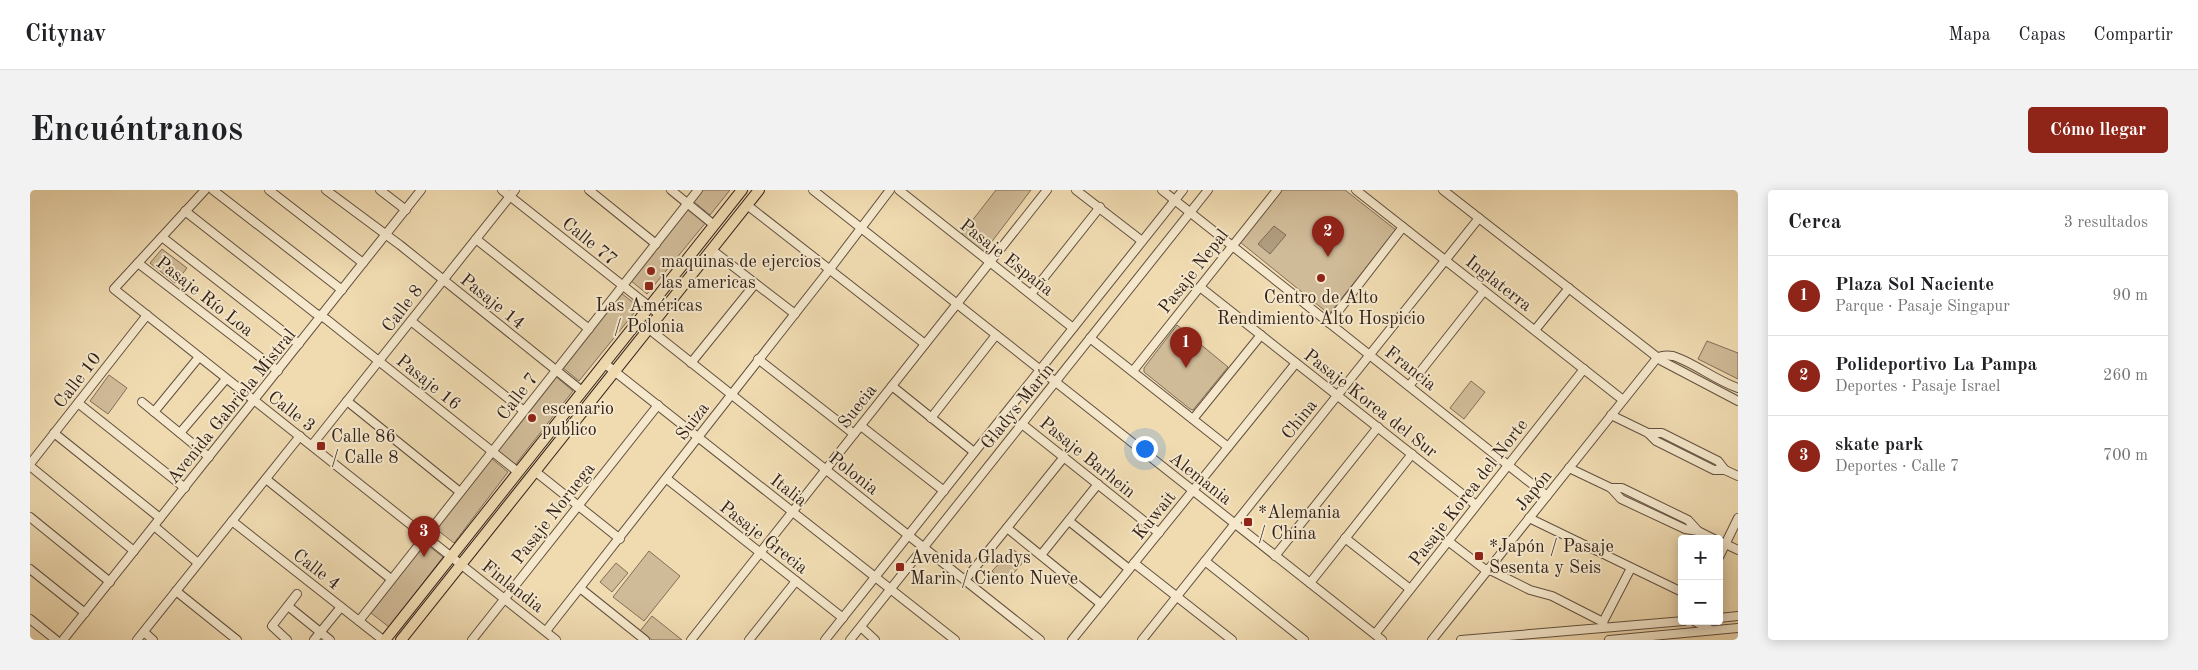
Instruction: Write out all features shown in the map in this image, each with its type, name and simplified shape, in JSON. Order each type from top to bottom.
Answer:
[{"type":"main road","points":[[384,640],[742,190]]},
{"type":"main road","points":[[401,640],[759,190]]},
{"type":"street","points":[[138,263],[205,190]]},
{"type":"street","points":[[213,190],[342,290]]},
{"type":"street","points":[[269,190],[364,263]]},
{"type":"street","name":"Pasaje 14","points":[[326,190],[386,235],[582,391]]},
{"type":"street","points":[[380,190],[406,210]]},
{"type":"street","name":"Avenida Gabriela Mistral","points":[[63,640],[421,190]]},
{"type":"street","name":"Calle 77","points":[[502,190],[512,193],[660,316]]},
{"type":"street","points":[[589,190],[656,244]]},
{"type":"street","points":[[671,190],[714,225]]},
{"type":"street","name":"Calle 7","points":[[359,621],[698,190]]},
{"type":"street","name":"Alemania","points":[[813,190],[1382,640]]},
{"type":"street","name":"Suiza","points":[[546,632],[620,540],[699,438],[730,394],[795,314],[890,190]]},
{"type":"street","name":"Pasaje España","points":[[899,190],[1073,328]]},
{"type":"street","name":"Suecia","points":[[691,640],[1047,190]]},
{"type":"street","points":[[1076,190],[1142,241]]},
{"type":"street","name":"Francia","points":[[1162,190],[1547,496]]},
{"type":"street","name":"Gladys Marín","points":[[825,640],[1182,190]]},
{"type":"street","name":"Gladys Marín","points":[[850,640],[1208,190]]},
{"type":"street","name":"Pasaje Nepal","points":[[1133,371],[1277,190]]},
{"type":"street","name":"Inglaterra","points":[[1356,190],[1623,400]]},
{"type":"street","points":[[1443,190],[1657,358],[1672,368],[1738,401]]},
{"type":"street","name":"Calle 8","points":[[312,446],[512,193]]},
{"type":"street","points":[[747,205],[925,344]]},
{"type":"street","points":[[1031,294],[1100,207]]},
{"type":"street","name":"Pasaje 16","points":[[185,211],[379,361],[518,472]]},
{"type":"street","name":"China","points":[[1142,640],[1479,218]]},
{"type":"street","points":[[1329,323],[1403,227]]},
{"type":"street","points":[[162,237],[299,344]]},
{"type":"street","points":[[476,239],[589,329]]},
{"type":"street","points":[[712,250],[795,314]]},
{"type":"street","name":"Calle 3","points":[[138,263],[114,289],[451,556]]},
{"type":"street","name":"Pasaje Río Loa","points":[[138,263],[278,371]]},
{"type":"street","points":[[691,363],[755,284]]},
{"type":"street","name":"Pasaje Korea del Sur","points":[[1200,287],[1476,505]]},
{"type":"street","points":[[1535,330],[1569,288]]},
{"type":"street","points":[[1409,386],[1484,291]]},
{"type":"street","name":"Calle 10","points":[[30,465],[147,315]]},
{"type":"street","points":[[411,321],[524,411]]},
{"type":"street","name":"Polonia","points":[[649,329],[1040,640]]},
{"type":"street","points":[[931,418],[996,335]]},
{"type":"street","points":[[1192,419],[1261,335]]},
{"type":"street","points":[[1090,338],[1228,447]]},
{"type":"street","points":[[1657,358],[1666,355],[1676,357],[1722,382],[1738,388]]},
{"type":"street","points":[[154,412],[199,357]]},
{"type":"street","name":"Japón","points":[[1432,640],[1657,358]]},
{"type":"street","points":[[758,359],[854,434]]},
{"type":"street","name":"Kuwait","points":[[1072,640],[1296,363]]},
{"type":"street","name":"Italia","points":[[604,364],[956,640]]},
{"type":"street","name":"Pasaje Korea del Norte","points":[[1375,634],[1584,369]]},
{"type":"street","points":[[180,433],[226,379]]},
{"type":"street","points":[[892,386],[974,452]]},
{"type":"street","points":[[347,401],[460,492]]},
{"type":"street","points":[[142,402],[209,457]]},
{"type":"street","points":[[78,403],[185,488]]},
{"type":"street","name":"Pasaje Noruega","points":[[472,640],[577,505],[658,406]]},
{"type":"street","points":[[1611,415],[1648,433],[1662,433],[1718,461],[1726,470],[1738,476]]},
{"type":"street","name":"Pasaje Barhein","points":[[1022,424],[1159,533]]},
{"type":"street","points":[[861,426],[944,491]]},
{"type":"street","points":[[1275,556],[1378,427]]},
{"type":"street","points":[[54,433],[160,518]]},
{"type":"street","points":[[137,640],[300,436]]},
{"type":"street","points":[[1310,583],[1412,454]]},
{"type":"street","points":[[965,580],[1064,457]]},
{"type":"street","points":[[30,465],[134,551]]},
{"type":"street","points":[[1569,468],[1611,488],[1621,499],[1685,529],[1698,531],[1706,535]]},
{"type":"street","points":[[536,472],[620,540]]},
{"type":"street","points":[[266,479],[391,580]]},
{"type":"street","name":"Pasaje Grecia","points":[[667,479],[843,618]]},
{"type":"street","points":[[1041,555],[1098,484]]},
{"type":"street","points":[[30,517],[110,582]]},
{"type":"street","points":[[1529,518],[1678,590]]},
{"type":"street","points":[[1723,541],[1738,518]]},
{"type":"street","points":[[1069,520],[1232,640]]},
{"type":"street","name":"Calle 4","points":[[232,521],[384,640]]},
{"type":"street","points":[[154,526],[198,563]]},
{"type":"street","points":[[1007,528],[1101,604]]},
{"type":"street","points":[[1345,538],[1410,589]]},
{"type":"street","points":[[1448,541],[1488,570],[1530,590],[1552,596],[1604,625]]},
{"type":"street","points":[[1723,543],[1738,550]]},
{"type":"street","name":"Finlandia","points":[[451,556],[556,640]]},
{"type":"street","points":[[1205,561],[1304,640]]},
{"type":"street","points":[[1604,625],[1631,568]]},
{"type":"street","points":[[30,569],[84,613]]},
{"type":"street","points":[[749,640],[796,581]]},
{"type":"street","points":[[580,588],[645,640]]},
{"type":"street","points":[[176,591],[238,640]]},
{"type":"street","points":[[287,640],[272,626],[297,594]]},
{"type":"street","points":[[288,606],[330,640]]},
{"type":"street","points":[[314,640],[342,607]]},
{"type":"street","points":[[1723,618],[1738,616]]},
{"type":"street","points":[[30,619],[56,640]]},
{"type":"street","points":[[1461,640],[1604,625],[1678,621]]},
{"type":"street","points":[[1702,625],[1713,631]]},
{"type":"street","points":[[861,627],[875,640]]},
{"type":"street","points":[[1609,640],[1738,628]]},
{"type":"street","points":[[144,632],[153,640]]},
{"type":"shaded area","points":[[702,190],[730,190],[710,215],[693,201]]},
{"type":"shaded area","points":[[996,190],[1031,190],[984,252],[961,235]]},
{"type":"shaded area","name":"Centro de Alto Rendimiento Alto Hospicio","points":[[1281,190],[1345,190],[1396,230],[1329,314],[1240,242]]},
{"type":"shaded area","points":[[689,207],[707,221],[647,294],[630,280]]},
{"type":"shaded area","points":[[1274,226],[1286,235],[1270,254],[1258,244]]},
{"type":"shaded area","points":[[162,249],[187,268],[175,283],[150,263]]},
{"type":"shaded area","points":[[621,293],[639,307],[579,381],[562,367]]},
{"type":"shaded area","points":[[1177,325],[1228,367],[1193,410],[1144,372],[1144,368]]},
{"type":"shaded area","points":[[1707,341],[1738,353],[1738,379],[1698,359]]},
{"type":"shaded area","points":[[109,375],[127,388],[108,414],[90,401]]},
{"type":"shaded area","points":[[554,375],[573,391],[515,465],[496,450]]},
{"type":"shaded area","points":[[1471,381],[1485,392],[1464,419],[1450,408]]},
{"type":"shaded area","points":[[491,458],[508,472],[454,543],[436,529]]},
{"type":"shaded area","points":[[425,543],[443,557],[389,627],[371,613]]},
{"type":"shaded area","points":[[1013,549],[1025,560],[1005,583],[992,571]]},
{"type":"shaded area","points":[[649,551],[680,576],[644,621],[613,597]]},
{"type":"shaded area","points":[[616,563],[628,573],[612,592],[600,582]]},
{"type":"shaded area","points":[[652,616],[682,640],[652,640],[640,631]]},
{"type":"place","name":"Polideportivo La Pampa","points":[[1328,257]]},
{"type":"place","name":"maquinas de ejercios las americas","points":[[651,271]]},
{"type":"place","name":"Centro de Alto Rendimiento Alto Hospicio","points":[[1321,278]]},
{"type":"place","name":"Las Américas / Polonia","points":[[649,286]]},
{"type":"place","name":"Plaza Sol Naciente","points":[[1186,368]]},
{"type":"place","name":"escenario publico","points":[[532,418]]},
{"type":"place","name":"Calle 86 / Calle 8","points":[[321,446]]},
{"type":"place","name":"*Alemania / China","points":[[1248,522]]},
{"type":"place","name":"*Japón / Pasaje Sesenta y Seis","points":[[1479,556]]},
{"type":"place","name":"skate park","points":[[424,557]]},
{"type":"place","name":"Avenida Gladys Marin / Ciento Nueve","points":[[900,567]]}]
